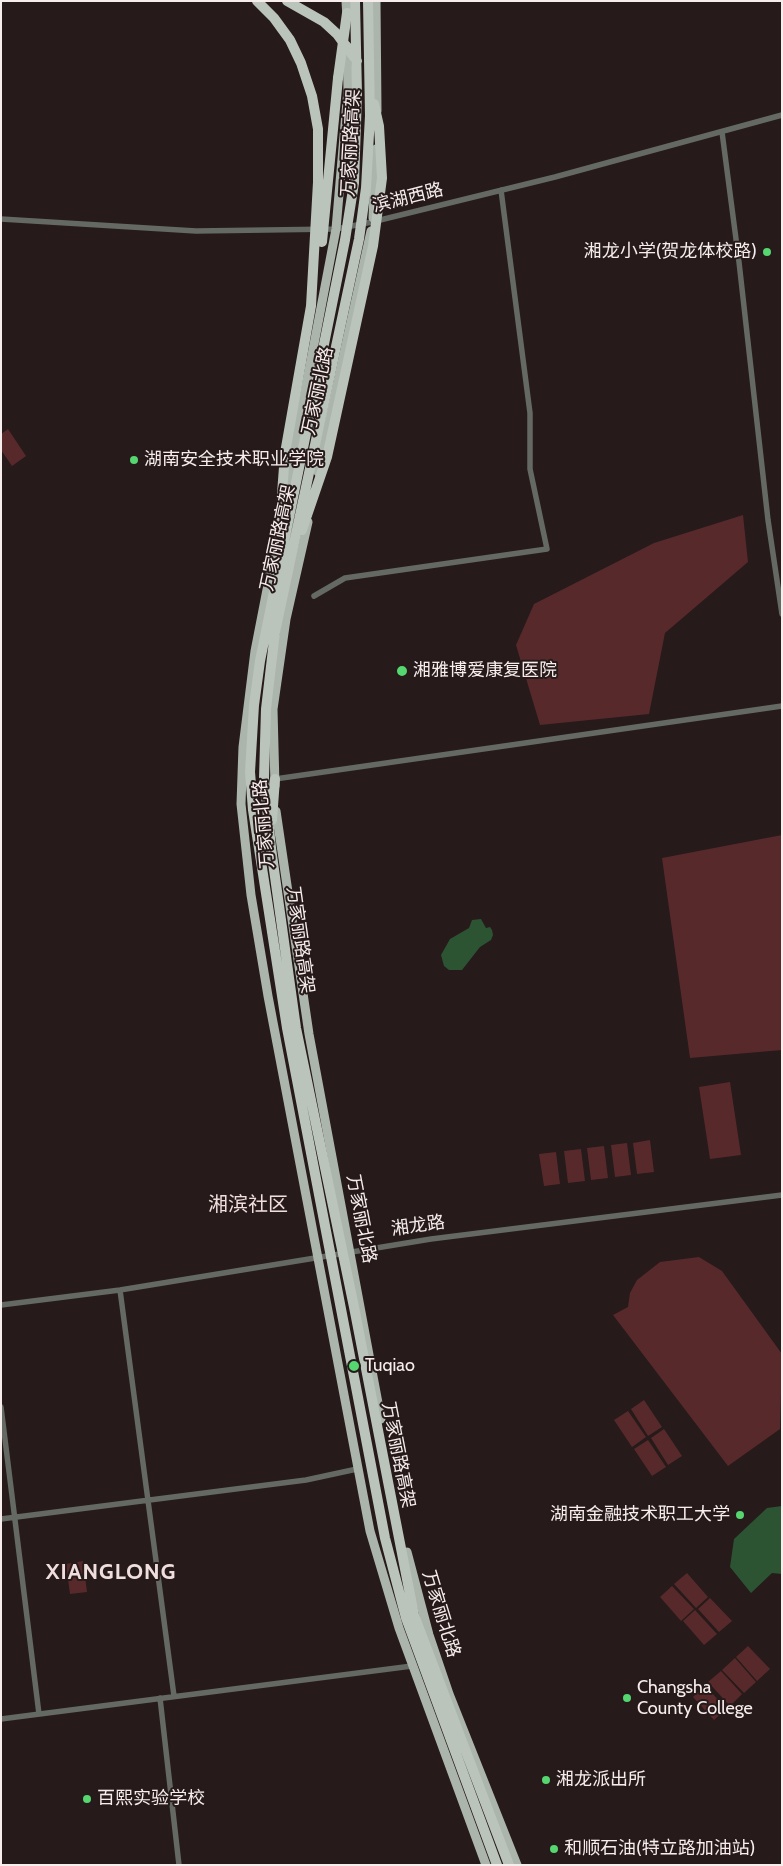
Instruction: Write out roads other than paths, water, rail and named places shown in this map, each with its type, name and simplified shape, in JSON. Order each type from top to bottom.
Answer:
[{"type":"highway","points":[[257,1],[274,18],[290,40],[301,62],[312,96],[318,129],[318,182],[311,306]]},
{"type":"highway","points":[[282,574],[327,457],[373,246],[382,178],[379,126],[366,76],[337,34],[324,22],[287,1]]},
{"type":"highway","name":"万家丽路高架","points":[[353,1],[351,15],[357,94],[354,183],[282,574],[266,709],[264,778],[271,848],[296,1028],[414,1614],[509,1865]]},
{"type":"highway","name":"万家丽路高架","points":[[368,1],[370,116],[366,188],[359,240],[282,574],[254,705],[250,772],[259,858],[279,984],[385,1538],[409,1627],[497,1865]]},
{"type":"highway","points":[[282,574],[285,453],[321,251],[338,78],[351,15]]},
{"type":"highway","points":[[275,779],[272,820],[321,1147]]},
{"type":"main road","name":"万家丽北路","points":[[346,1],[351,15],[348,90],[336,229],[255,651],[243,747],[241,804],[250,895],[357,1469],[385,1586],[412,1666],[486,1865]]},
{"type":"main road","name":"万家丽北路","points":[[376,1],[379,71],[372,222],[286,619],[273,709],[276,819],[309,1034],[392,1478],[414,1584],[449,1694],[517,1865]]},
{"type":"street","name":"滨湖西路","points":[[1,219],[196,230],[336,229],[501,190],[782,116]]},
{"type":"street","points":[[722,132],[739,262],[768,520],[782,614]]},
{"type":"street","points":[[314,596],[345,578],[547,549],[530,469],[530,413],[501,190]]},
{"type":"street","points":[[275,779],[782,706]]},
{"type":"street","name":"湘龙路","points":[[1,1305],[120,1290],[430,1239],[782,1195]]},
{"type":"street","points":[[120,1290],[174,1696]]},
{"type":"street","points":[[1,1407],[39,1714]]},
{"type":"street","points":[[1,1519],[306,1480],[357,1469]]},
{"type":"street","points":[[1,1720],[412,1666]]},
{"type":"street","points":[[160,1698],[179,1865]]},
{"type":"place","name":"湘龙小学(贺龙体校路)","points":[[767,252]]},
{"type":"place","name":"湖南安全技术职业学院","points":[[134,460]]},
{"type":"place","name":"湘雅博爱康复医院","points":[[402,671]]},
{"type":"place","name":"Tuqiao","points":[[354,1366]]},
{"type":"place","name":"湖南金融技术职工大学","points":[[740,1515]]},
{"type":"place","name":"Changsha County College","points":[[627,1698]]},
{"type":"place","name":"湘龙派出所","points":[[546,1780]]},
{"type":"place","name":"百熙实验学校","points":[[87,1799]]},
{"type":"place","name":"和顺石油(特立路加油站)","points":[[554,1849]]},
{"type":"district","name":"湘滨社区","points":[[248,1205]]},
{"type":"district","name":"XIANGLONG","points":[[111,1573]]}]
